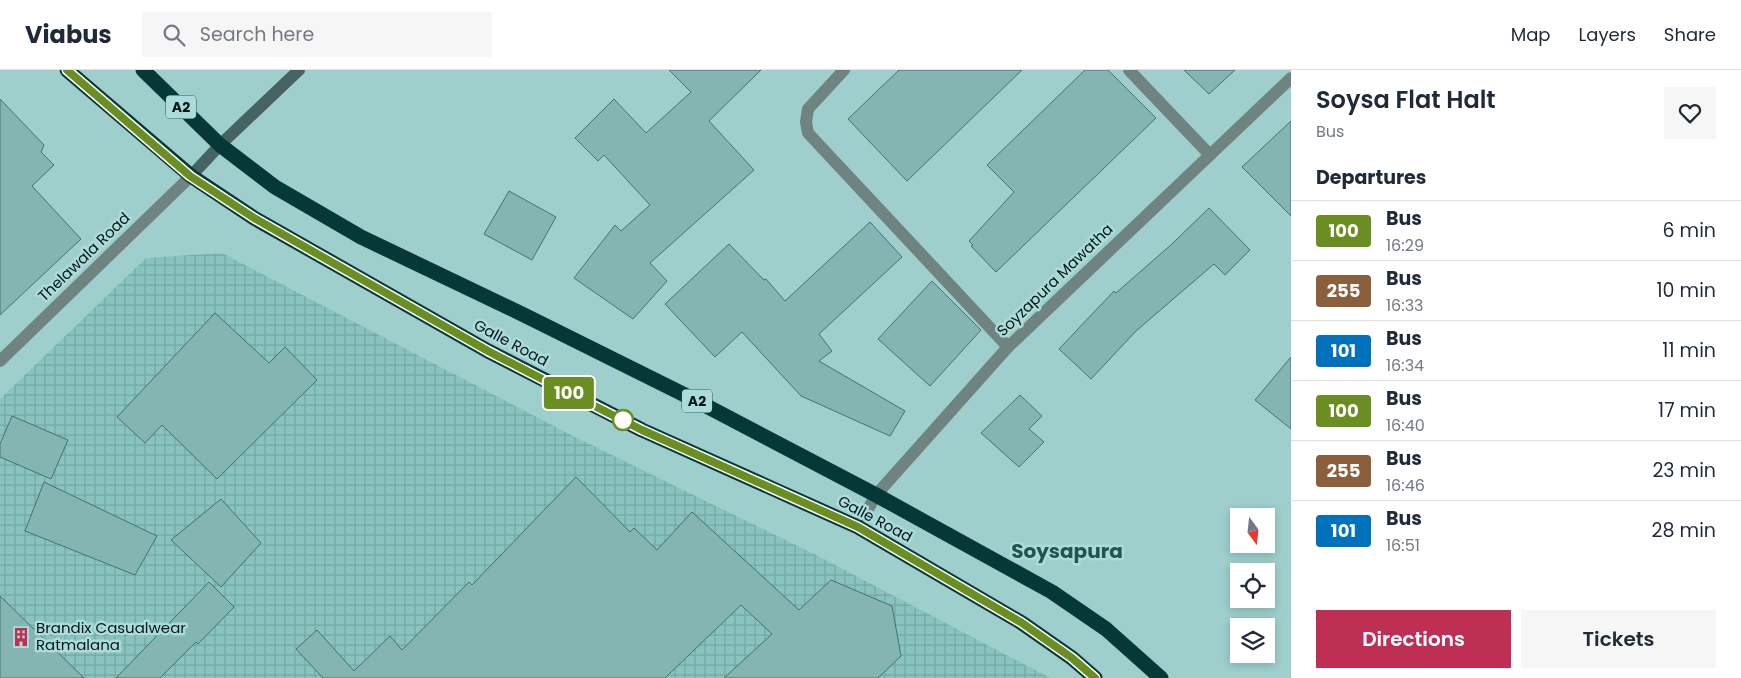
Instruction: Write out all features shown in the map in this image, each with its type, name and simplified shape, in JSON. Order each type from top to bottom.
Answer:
[{"type":"highway","name":"Galle Road","points":[[67,70],[190,176],[254,218],[488,351],[642,430],[858,527],[1022,623],[1072,658],[1095,678]]},
{"type":"highway","name":"Galle Road","points":[[143,70],[220,145],[275,187],[361,237],[693,399],[876,495],[1052,592],[1106,629],[1160,678]]},
{"type":"street","points":[[190,176],[299,70]]},
{"type":"street","points":[[844,70],[808,109],[806,122],[808,132],[1008,347]]},
{"type":"street","points":[[1129,70],[1210,155]]},
{"type":"street","name":"Soyzapura Mawatha","points":[[858,527],[876,495],[1008,347],[1291,78]]},
{"type":"street","name":"Thelawala Road","points":[[0,361],[190,176]]},
{"type":"shaded area","points":[[222,253],[569,434],[820,557],[1050,678],[0,678],[0,399],[146,258]]},
{"type":"building","points":[[669,70],[761,70],[709,121],[754,170],[650,263],[667,281],[633,319],[574,278],[615,225],[621,231],[650,205],[604,155],[598,161],[575,138],[614,99],[646,133],[691,92]]},
{"type":"building","points":[[899,70],[1022,70],[907,181],[848,119]]},
{"type":"building","points":[[1085,70],[1108,70],[1156,118],[996,272],[971,246],[973,245],[969,241],[1014,192],[987,165]]},
{"type":"building","points":[[1184,70],[1235,70],[1209,94]]},
{"type":"building","points":[[0,99],[44,145],[41,152],[54,165],[32,186],[81,239],[0,315]]},
{"type":"building","points":[[1291,121],[1291,216],[1242,167]]},
{"type":"building","points":[[509,191],[556,217],[532,260],[484,234]]},
{"type":"building","points":[[1209,208],[1250,250],[1225,275],[1214,264],[1136,331],[1091,379],[1059,349],[1114,291],[1116,293],[1173,243]]},
{"type":"building","points":[[870,222],[902,257],[819,334],[832,351],[819,361],[905,411],[890,436],[801,396],[742,332],[715,357],[665,304],[729,244],[764,280],[766,279],[785,301]]},
{"type":"building","points":[[932,281],[981,330],[930,386],[878,339]]},
{"type":"building","points":[[215,313],[269,363],[285,347],[317,380],[217,479],[162,425],[145,443],[117,417]]},
{"type":"building","points":[[1291,357],[1291,429],[1255,400]]},
{"type":"building","points":[[1020,395],[1042,416],[1029,429],[1044,442],[1019,467],[981,433]]},
{"type":"building","points":[[12,416],[68,440],[51,479],[0,457],[0,444]]},
{"type":"building","points":[[576,477],[630,532],[634,528],[657,550],[692,512],[799,610],[831,580],[892,606],[901,656],[878,678],[724,678],[772,634],[741,605],[665,678],[323,678],[296,649],[317,630],[354,671],[390,636],[402,650],[469,582],[472,585]]},
{"type":"building","points":[[44,482],[157,536],[135,575],[25,531]]},
{"type":"building","points":[[221,499],[261,543],[221,587],[171,540]]},
{"type":"building","points":[[209,582],[234,607],[198,644],[196,642],[160,678],[116,678]]},
{"type":"building","name":"Brandix Casualwear Ratmalana","points":[[0,596],[84,678],[0,678]]},
{"type":"bus line","name":"100","points":[[67,70],[190,176],[254,218],[488,351],[573,395],[642,430],[858,527],[1022,623],[1072,658],[1095,678]]},
{"type":"place","name":"Brandix Casualwear Ratmalana","points":[[21,637]]},
{"type":"district","name":"Soysapura","points":[[1067,551]]}]
